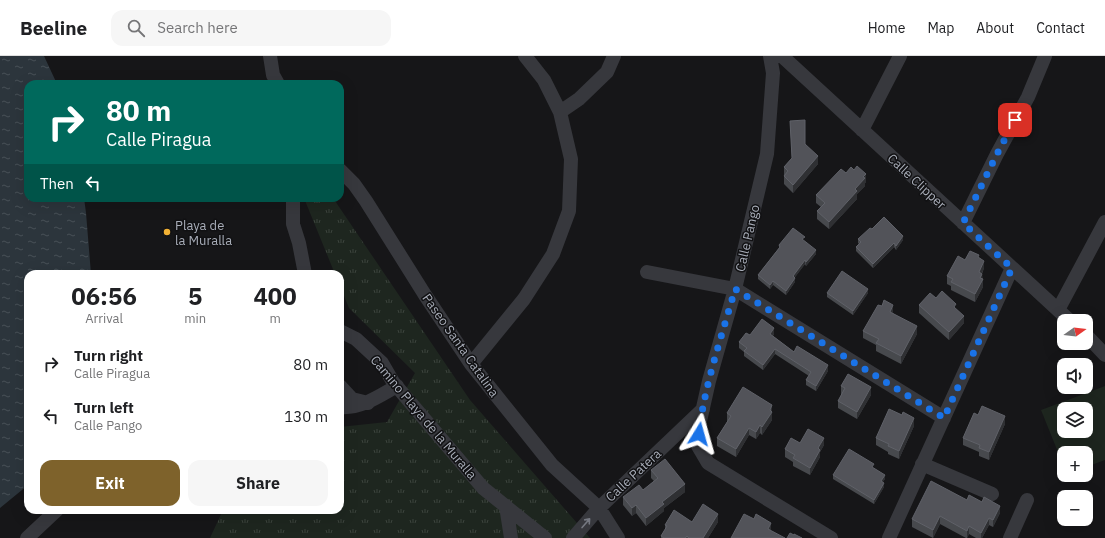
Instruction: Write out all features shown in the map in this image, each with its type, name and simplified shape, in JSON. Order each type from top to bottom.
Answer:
[{"type":"street","points":[[270,56],[276,80]]},
{"type":"street","points":[[471,364],[524,299],[553,254],[569,211],[571,159],[560,112],[544,80],[526,56]]},
{"type":"street","points":[[560,112],[579,99],[607,72],[614,56]]},
{"type":"street","name":"Calle Pango","points":[[770,56],[773,73],[767,154],[735,289],[709,381],[700,421],[698,446],[708,463],[831,538]]},
{"type":"street","name":"Calle Clipper","points":[[782,56],[1062,314]]},
{"type":"street","points":[[862,130],[900,56]]},
{"type":"street","points":[[963,223],[997,154],[1028,97],[1045,56]]},
{"type":"street","name":"Paseo Santa Catalina","points":[[344,174],[354,184],[366,201],[425,295],[471,364],[552,464],[599,508],[618,538]]},
{"type":"street","points":[[293,202],[292,224],[299,243],[304,270]]},
{"type":"street","points":[[1058,310],[1105,222]]},
{"type":"street","points":[[889,538],[1012,268]]},
{"type":"street","points":[[647,272],[735,289],[944,418]]},
{"type":"street","name":"Camino Playa de la Muralla","points":[[344,333],[356,339],[382,363],[393,382],[483,488],[545,538]]},
{"type":"street","points":[[1093,342],[1105,355]]},
{"type":"street","points":[[344,408],[368,403],[397,386]]},
{"type":"street","points":[[344,390],[352,399],[368,403]]},
{"type":"street","name":"Calle Patera","points":[[599,508],[703,409]]},
{"type":"street","points":[[922,464],[992,494]]},
{"type":"street","points":[[1010,538],[1027,500]]},
{"type":"street","points":[[506,506],[511,538]]},
{"type":"street","points":[[573,538],[599,508]]},
{"type":"street","points":[[27,538],[53,514]]},
{"type":"green space","points":[[306,202],[336,202],[470,400],[590,538],[210,538],[221,514],[344,514],[344,427],[387,422],[415,373],[349,308],[344,296],[344,270],[333,270]]},
{"type":"green space","points":[[1105,386],[1105,460],[1093,464],[1093,446],[1057,446],[1057,450],[1041,410],[1057,404],[1057,438],[1093,438],[1093,402],[1062,402],[1084,394],[1093,394],[1093,390]]},
{"type":"water","points":[[0,56],[44,56],[55,80],[24,80],[24,202],[85,202],[91,270],[24,270],[24,488],[0,508]]},
{"type":"building","points":[[805,120],[805,144],[818,156],[793,185],[784,176],[788,171],[784,167],[792,158],[790,121]]},
{"type":"building","points":[[857,166],[866,174],[863,177],[865,178],[855,189],[857,191],[829,222],[817,211],[825,203],[816,195],[841,169],[846,173],[851,167],[854,170]]},
{"type":"building","points":[[884,217],[903,236],[896,246],[894,243],[873,264],[856,247],[861,242],[858,239],[870,228],[872,229]]},
{"type":"building","points":[[793,228],[805,237],[802,239],[816,250],[806,262],[805,260],[793,276],[795,278],[786,291],[773,281],[770,285],[758,275]]},
{"type":"building","points":[[970,251],[979,255],[978,257],[984,261],[979,272],[982,274],[980,278],[983,279],[975,294],[951,282],[953,279],[947,276],[958,256],[965,260]]},
{"type":"building","points":[[842,271],[868,289],[853,311],[827,293]]},
{"type":"building","points":[[942,291],[956,304],[954,307],[964,316],[949,332],[919,305],[930,293],[936,298]]},
{"type":"building","points":[[884,300],[893,305],[890,312],[917,326],[901,356],[876,343],[879,339],[863,331],[878,305],[882,306]]},
{"type":"building","points":[[762,319],[774,328],[770,334],[794,352],[797,346],[828,365],[816,386],[806,380],[811,372],[775,349],[763,365],[744,351],[747,348],[739,342],[746,333],[750,335]]},
{"type":"building","points":[[848,374],[871,387],[857,412],[838,401],[845,388],[841,386]]},
{"type":"building","points":[[743,387],[772,405],[770,410],[772,412],[762,427],[760,425],[756,432],[749,428],[736,449],[717,438],[731,416],[727,413]]},
{"type":"building","points":[[982,406],[1005,416],[989,452],[979,448],[980,445],[963,438],[974,413],[978,415]]},
{"type":"building","points":[[889,409],[902,415],[903,412],[914,418],[899,451],[876,438]]},
{"type":"building","points":[[808,429],[824,438],[818,448],[820,450],[810,468],[793,458],[795,455],[785,449],[791,438],[800,443]]},
{"type":"building","points":[[849,449],[874,464],[872,467],[885,475],[881,481],[884,483],[874,500],[833,475]]},
{"type":"building","points":[[665,459],[685,484],[662,502],[664,504],[646,518],[636,505],[632,508],[623,497],[639,485],[643,490],[658,478],[651,470]]},
{"type":"building","points":[[931,481],[967,500],[969,495],[982,502],[984,497],[1000,506],[993,520],[989,518],[981,533],[969,526],[967,531],[940,516],[933,530],[912,519]]},
{"type":"building","points":[[703,504],[718,514],[703,538],[689,538],[687,536],[685,538],[664,538],[661,536],[667,526],[665,525],[674,510],[692,522]]},
{"type":"building","points":[[744,514],[754,519],[756,514],[771,523],[768,529],[785,538],[731,538]]},
{"type":"building","points":[[790,533],[794,534],[802,538],[787,538]]},
{"type":"place","name":"Playa de la Muralla","points":[[167,232]]},
{"type":"route","points":[[699,434],[700,421],[709,381],[735,289],[944,418],[1012,268],[963,223],[1015,120]]}]
